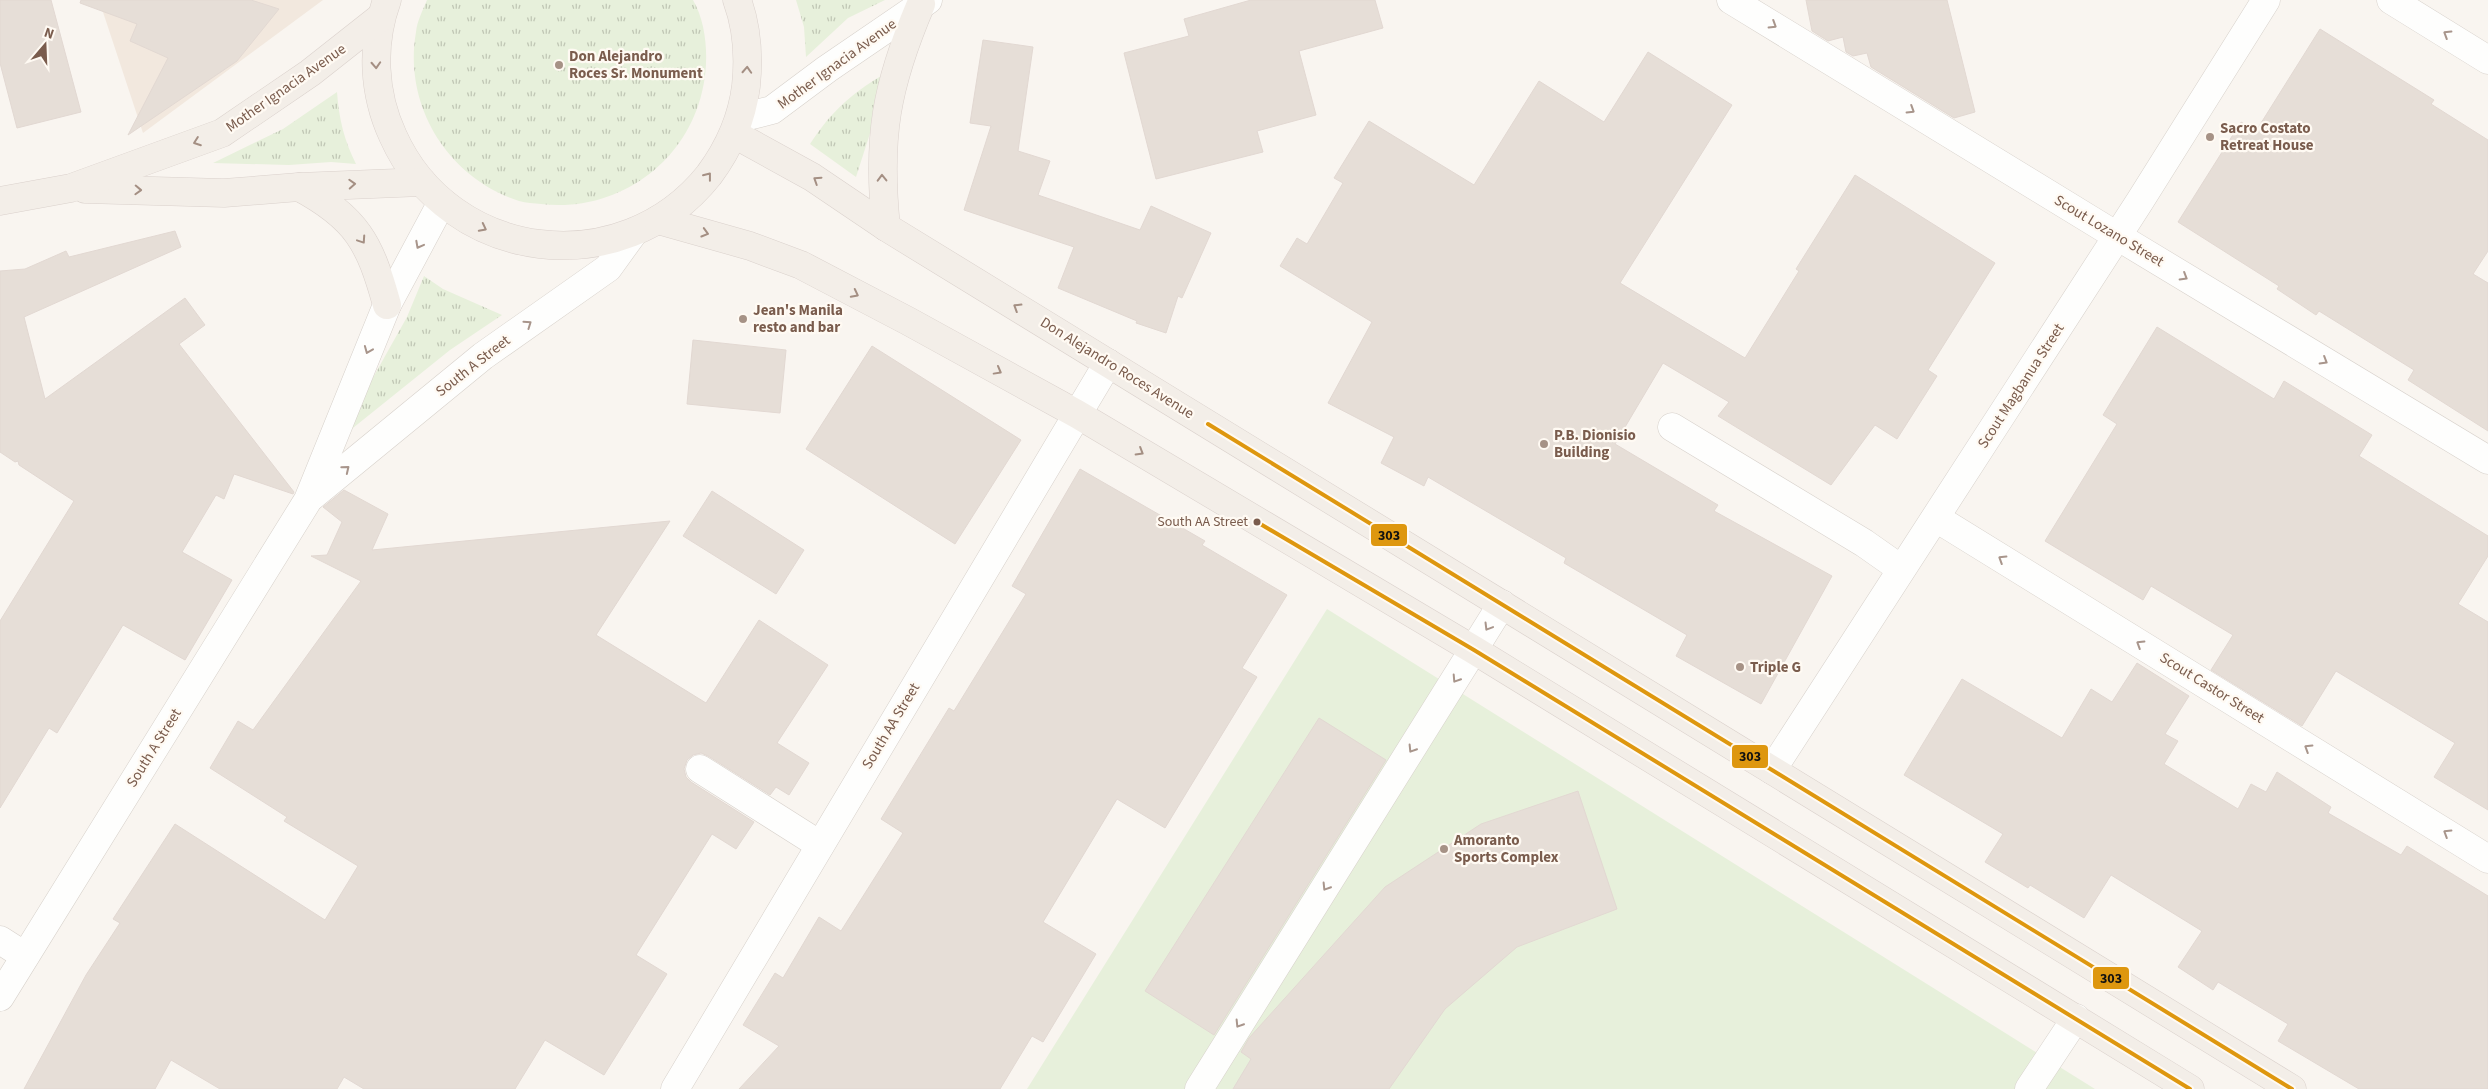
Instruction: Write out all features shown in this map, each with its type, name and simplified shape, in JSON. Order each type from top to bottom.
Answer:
[{"type":"main road","points":[[384,8],[376,52],[378,87],[386,121],[401,154],[422,182],[442,202],[466,219],[491,232],[519,241],[547,246],[576,246],[605,241],[634,232],[658,220],[699,187],[715,166],[737,126],[748,67],[746,40],[737,0]]},
{"type":"main road","points":[[886,227],[882,181],[883,136],[890,90],[903,46],[925,2]]},
{"type":"main road","name":"Mother Ignacia Avenue","points":[[0,201],[71,188],[222,133],[310,73],[384,8]]},
{"type":"main road","name":"Don Alejandro Roces Avenue","points":[[737,126],[886,227],[2292,1089]]},
{"type":"main road","name":"Mother Ignacia Avenue","points":[[71,188],[224,193],[299,187],[422,182]]},
{"type":"main road","points":[[299,187],[324,200],[347,219],[365,242],[377,268],[387,304]]},
{"type":"main road","points":[[658,220],[750,246],[801,265],[908,321],[1077,414],[1474,650],[2190,1089]]},
{"type":"street","name":"Scout Lozano Street","points":[[1731,0],[2488,460]]},
{"type":"street","name":"Scout Magbanua Street","points":[[1772,770],[2117,236],[2266,0]]},
{"type":"street","points":[[2391,0],[2488,60]]},
{"type":"street","name":"Mother Ignacia Avenue","points":[[737,126],[772,110],[826,69],[925,2]]},
{"type":"street","name":"South A Street","points":[[0,997],[308,500],[387,304],[442,202]]},
{"type":"street","name":"South A Street","points":[[308,500],[483,356],[608,268],[634,232]]},
{"type":"street","name":"South AA Street","points":[[675,1089],[1108,362]]},
{"type":"street","points":[[1672,427],[1856,538],[1902,569]]},
{"type":"street","name":"Scout Castor Street","points":[[1936,518],[2488,859]]},
{"type":"street","points":[[1199,1089],[1502,604]]},
{"type":"street","points":[[700,769],[820,845]]},
{"type":"street","points":[[0,940],[24,956]]},
{"type":"street","points":[[2029,1089],[2076,1018]]},
{"type":"shaded area","points":[[99,0],[323,0],[143,133]]},
{"type":"green space","points":[[427,0],[693,0],[702,21],[706,45],[706,69],[702,92],[693,118],[680,142],[663,162],[643,179],[620,192],[595,201],[568,205],[522,202],[494,190],[471,175],[452,157],[436,136],[424,112],[417,86],[414,60],[417,28]]},
{"type":"green space","points":[[796,0],[885,0],[848,18],[806,57],[804,27]]},
{"type":"green space","points":[[890,71],[856,177],[810,144],[835,111],[866,86]]},
{"type":"green space","points":[[337,92],[343,129],[356,164],[331,162],[289,165],[213,163],[283,129]]},
{"type":"green space","points":[[424,276],[443,289],[502,315],[450,350],[338,440],[407,317]]},
{"type":"green space","name":"Amoranto Sports Complex","points":[[1327,609],[2095,1089],[1027,1089]]},
{"type":"building","points":[[0,0],[51,0],[81,112],[17,128],[0,63]]},
{"type":"building","points":[[81,0],[251,0],[279,9],[237,61],[128,135],[168,58],[130,41],[137,24],[80,3]]},
{"type":"building","points":[[1251,0],[1375,0],[1383,28],[1299,51],[1316,115],[1257,131],[1263,152],[1156,179],[1124,53],[1189,36],[1184,19]]},
{"type":"building","points":[[1806,0],[1947,0],[1975,112],[1954,118],[1871,67],[1867,53],[1853,56],[1846,52],[1843,37],[1828,41],[1812,31]]},
{"type":"building","points":[[2320,29],[2434,100],[2431,104],[2488,140],[2488,251],[2473,274],[2488,283],[2488,431],[2408,380],[2414,370],[2319,311],[2316,315],[2277,289],[2279,286],[2178,222],[2241,122],[2256,131]]},
{"type":"building","points":[[983,40],[1033,47],[1018,151],[1050,161],[1038,195],[1140,230],[1151,206],[1211,233],[1182,298],[1178,296],[1166,333],[1136,323],[1137,321],[1058,288],[1074,247],[964,210],[991,126],[970,123]]},
{"type":"building","points":[[1648,52],[1732,105],[1620,283],[1745,358],[1799,271],[1796,269],[1855,175],[1995,263],[1928,370],[1937,376],[1897,439],[1875,425],[1831,485],[1718,416],[1729,402],[1663,363],[1615,444],[1718,505],[1714,511],[1832,576],[1761,704],[1676,656],[1687,635],[1564,563],[1566,558],[1428,477],[1424,486],[1381,463],[1394,437],[1328,403],[1372,322],[1280,266],[1297,238],[1307,244],[1343,183],[1334,178],[1369,121],[1474,185],[1539,81],[1604,122]]},
{"type":"building","points":[[175,231],[181,247],[24,317],[45,399],[185,298],[205,325],[179,344],[294,492],[293,494],[234,474],[224,499],[216,495],[182,552],[232,580],[185,660],[123,625],[57,733],[49,728],[0,808],[0,621],[74,501],[19,465],[18,461],[15,462],[0,452],[0,271],[25,269],[66,251],[69,257]]},
{"type":"building","points":[[2157,327],[2274,399],[2284,381],[2372,435],[2359,456],[2488,536],[2488,556],[2458,604],[2488,622],[2488,810],[2434,777],[2455,743],[2336,671],[2302,726],[2211,670],[2233,635],[2151,586],[2143,600],[2045,541],[2117,424],[2103,415]]},
{"type":"building","points":[[693,340],[786,350],[780,413],[687,404]]},
{"type":"building","points":[[872,346],[1021,440],[955,544],[806,449]]},
{"type":"building","points":[[1080,469],[1205,541],[1202,545],[1287,595],[1242,668],[1257,677],[1165,828],[1117,799],[1043,922],[1096,954],[1043,1042],[1032,1036],[1000,1089],[739,1089],[779,1046],[743,1025],[775,973],[783,978],[819,917],[841,931],[903,833],[881,819],[949,708],[954,711],[1026,594],[1012,586]]},
{"type":"building","points":[[344,490],[388,514],[372,550],[670,521],[596,635],[706,703],[759,620],[828,665],[777,743],[809,763],[789,795],[776,787],[770,795],[701,753],[693,755],[687,760],[684,769],[686,777],[691,782],[754,822],[736,849],[712,834],[636,955],[667,974],[604,1075],[545,1040],[515,1089],[364,1089],[344,1077],[337,1089],[220,1089],[171,1060],[155,1089],[24,1089],[86,975],[120,923],[113,919],[175,824],[325,920],[358,866],[284,821],[287,817],[210,768],[238,721],[253,730],[361,581],[311,556],[327,555],[342,522],[323,507]]},
{"type":"building","points":[[712,491],[804,550],[776,594],[683,536]]},
{"type":"building","points":[[2137,663],[2189,696],[2165,734],[2178,741],[2164,764],[2238,809],[2251,784],[2266,792],[2277,772],[2331,807],[2328,813],[2401,855],[2407,846],[2488,896],[2488,1089],[2359,1089],[2278,1041],[2288,1024],[2218,982],[2213,990],[2178,967],[2202,931],[2111,875],[2084,918],[2030,885],[2028,888],[1985,862],[2003,834],[1904,775],[1962,679],[2062,738],[2091,689],[2112,702]]},
{"type":"building","points":[[1319,718],[1386,760],[1214,1035],[1145,991]]},
{"type":"building","points":[[1578,791],[1617,909],[1517,947],[1445,1009],[1389,1089],[1233,1089],[1251,1059],[1241,1052],[1249,1038],[1385,887],[1481,824]]},
{"type":"transit line","name":"303","points":[[1208,424],[2292,1089]]},
{"type":"transit line","name":"303","points":[[1257,522],[1474,650],[2190,1089]]},
{"type":"place","name":"Don Alejandro Roces Sr. Monument","points":[[559,65]]},
{"type":"place","name":"Sacro Costato Retreat House","points":[[2210,137]]},
{"type":"place","name":"Jean's Manila resto and bar","points":[[743,319]]},
{"type":"place","name":"P.B. Dionisio Building","points":[[1544,444]]},
{"type":"place","name":"South AA Street","points":[[1257,522]]},
{"type":"place","name":"Triple G","points":[[1740,667]]},
{"type":"place","name":"Amoranto Sports Complex","points":[[1444,849]]}]
